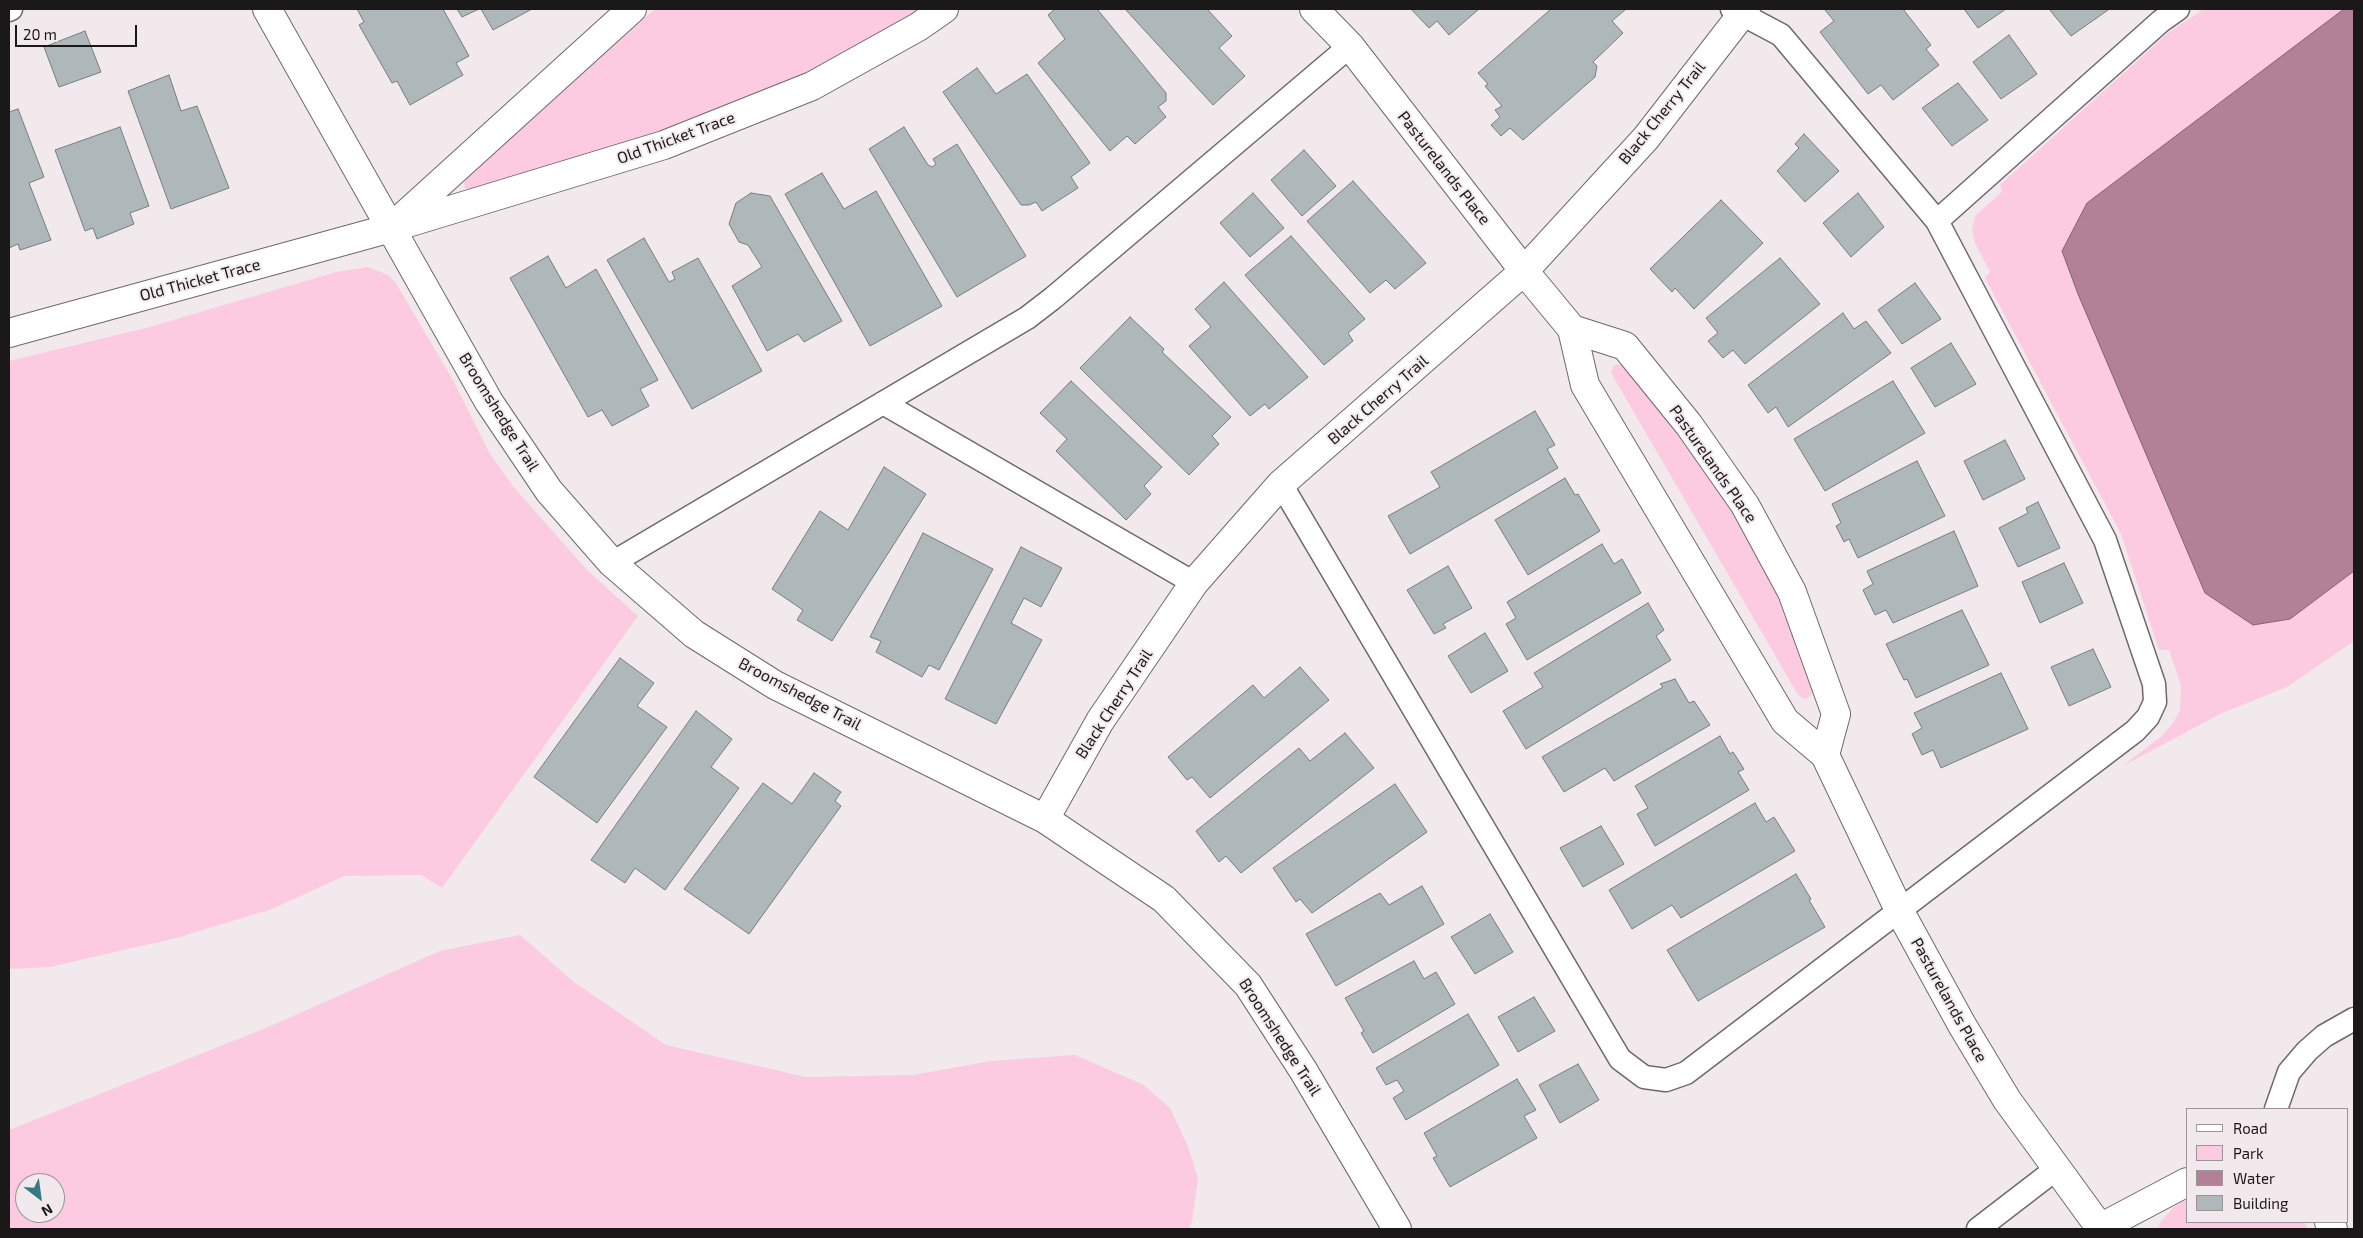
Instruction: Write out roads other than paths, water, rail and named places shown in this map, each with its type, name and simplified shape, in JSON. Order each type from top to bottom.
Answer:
[{"type":"street","name":"Broomshedge Trail","points":[[267,9],[489,402],[549,491],[612,563],[694,634],[775,684],[1045,818],[1164,899],[1248,985],[1303,1070],[1397,1229]]},
{"type":"street","name":"Old Thicket Trace","points":[[391,228],[632,9]]},
{"type":"street","name":"Old Thicket Trace","points":[[9,333],[391,228],[664,145],[812,86],[918,27],[944,9]]},
{"type":"street","name":"Pasturelands Place","points":[[1314,9],[1350,46],[1524,270],[1572,328],[1586,385],[1785,721],[1825,755],[1899,910],[1972,1042],[2007,1100],[2056,1169],[2101,1229],[2186,1183]]},
{"type":"street","name":"Black Cherry Trail","points":[[1045,818],[1100,721],[1194,583],[1281,484],[1524,270],[1646,138],[1740,10]]},
{"type":"street","name":"Pasturelands Place","points":[[1572,328],[1625,346],[1689,425],[1745,505],[1792,592],[1836,714],[1825,755]]},
{"type":"lane","points":[[1937,221],[2161,21],[2178,9]]},
{"type":"lane","points":[[1281,484],[1620,1059],[1644,1077],[1666,1080],[1686,1073],[2135,731],[2148,717],[2155,702],[2154,684],[2105,540],[1937,221],[1781,35],[1740,10]]},
{"type":"lane","points":[[612,563],[1027,318],[1054,298],[1350,46]]},
{"type":"lane","points":[[882,403],[1194,583]]},
{"type":"lane","points":[[2276,1108],[2289,1072],[2307,1051],[2324,1036],[2354,1019]]},
{"type":"lane","points":[[1978,1229],[2056,1169]]},
{"type":"water","points":[[2344,9],[2354,9],[2354,571],[2290,619],[2253,625],[2205,593],[2078,294],[2062,251],[2087,203]]}]
